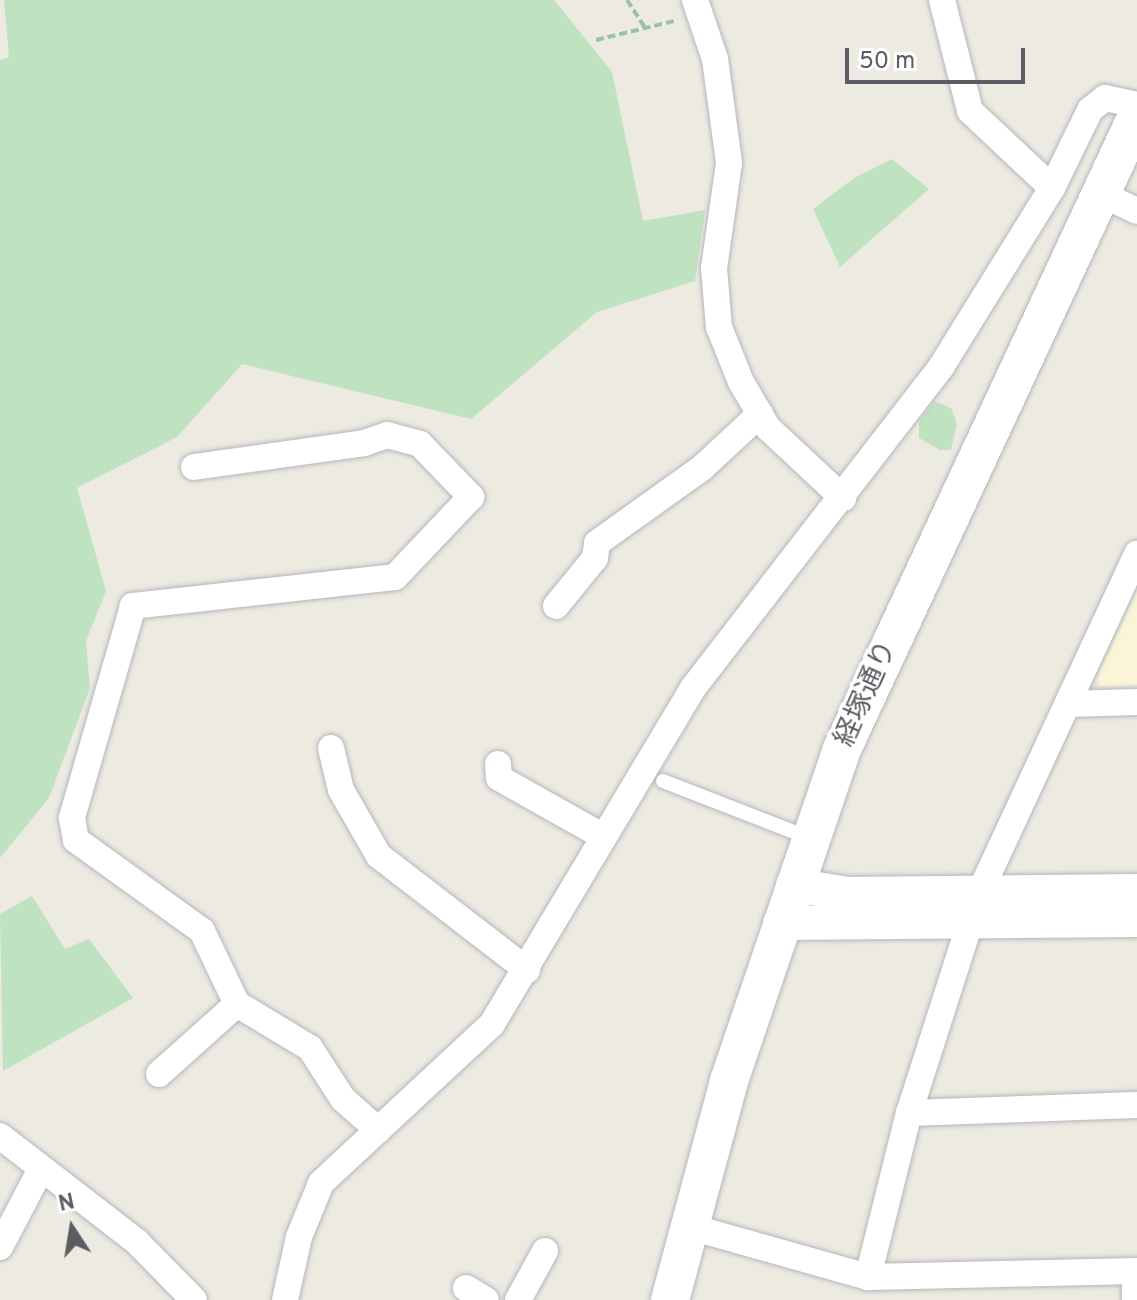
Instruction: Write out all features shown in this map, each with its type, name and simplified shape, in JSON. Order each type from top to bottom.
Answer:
[{"type":"main road","name":"経塚通り","points":[[670,1300],[687,1226],[780,923],[870,684],[1137,116]]},
{"type":"street","points":[[942,0],[970,111],[1052,188]]},
{"type":"street","points":[[698,8],[715,59],[729,163],[714,268],[719,327],[760,414],[843,498]]},
{"type":"street","points":[[285,1300],[299,1237],[321,1183],[492,1024],[693,688],[843,498],[941,367],[1052,188],[1093,105],[1113,97],[1137,105]]},
{"type":"street","points":[[1099,193],[1137,211]]},
{"type":"street","points":[[556,606],[595,558],[597,543],[703,467],[760,414]]},
{"type":"street","points":[[194,467],[364,443],[387,435],[420,444],[471,497],[395,577],[133,606],[72,818],[76,840],[202,931],[237,1004],[310,1048],[343,1099],[378,1130]]},
{"type":"street","points":[[868,1277],[909,1113],[975,906],[1137,554]]},
{"type":"street","points":[[1068,704],[1137,702]]},
{"type":"street","points":[[331,748],[341,790],[379,856],[527,970]]},
{"type":"street","points":[[498,764],[499,778],[604,837]]},
{"type":"street","points":[[793,885],[848,894],[1137,920]]},
{"type":"street","points":[[780,923],[1137,891]]},
{"type":"street","points":[[159,1074],[237,1004]]},
{"type":"street","points":[[909,1113],[1137,1105]]},
{"type":"street","points":[[0,1136],[137,1242],[194,1300]]},
{"type":"street","points":[[0,1247],[41,1169]]},
{"type":"street","points":[[687,1226],[868,1277],[1136,1271],[1135,1300]]},
{"type":"street","points":[[518,1300],[545,1251]]},
{"type":"lane","points":[[663,781],[810,838]]},
{"type":"path","points":[[627,0],[645,28]]},
{"type":"path","points":[[596,40],[645,28],[698,8]]},
{"type":"shaded area","points":[[1137,591],[1137,685],[1100,686],[1096,680]]},
{"type":"green space","points":[[4,0],[554,0],[612,72],[643,221],[705,210],[695,281],[597,312],[471,419],[242,364],[177,437],[77,488],[106,591],[86,641],[90,688],[49,798],[0,858],[0,60],[9,57]]},
{"type":"green space","points":[[892,159],[929,189],[840,267],[813,209],[854,178]]},
{"type":"green space","points":[[934,401],[951,408],[957,424],[951,450],[940,450],[919,438],[919,422]]},
{"type":"green space","points":[[32,896],[65,949],[89,939],[133,998],[3,1071],[0,914]]}]
